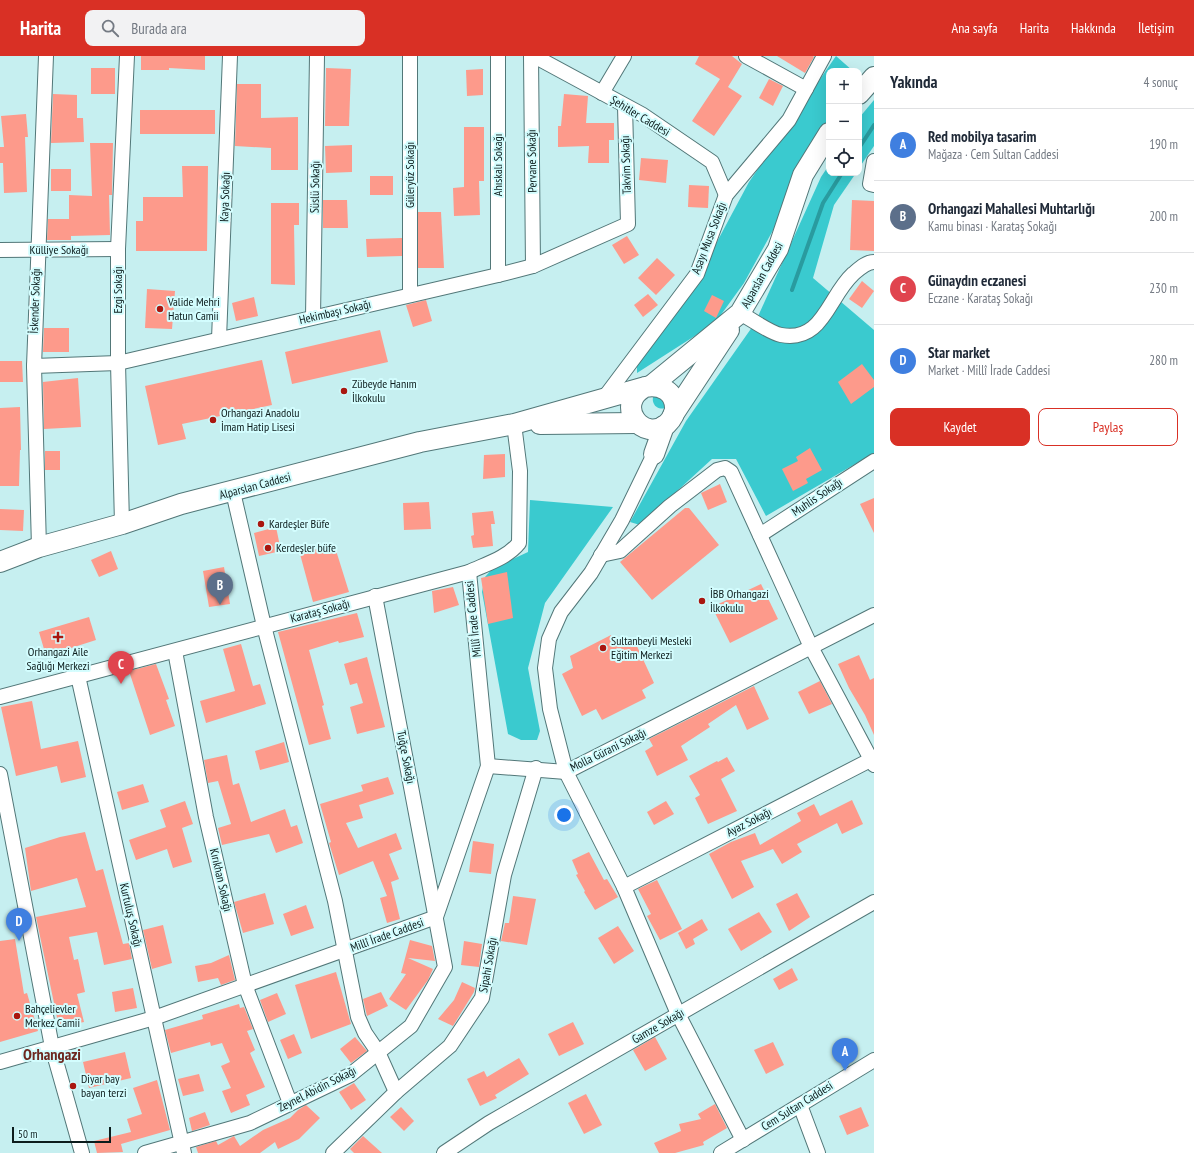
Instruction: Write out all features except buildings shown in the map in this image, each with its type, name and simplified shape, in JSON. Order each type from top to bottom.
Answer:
[{"type":"street","name":"İskender Sokağı","points":[[39,547],[34,366],[37,250],[46,56]]},
{"type":"street","name":"Ezgi Sokağı","points":[[122,524],[118,362],[118,249],[128,56]]},
{"type":"street","name":"Kaya Sokağı","points":[[219,339],[230,56]]},
{"type":"street","name":"Süslü Sokağı","points":[[313,317],[317,56]]},
{"type":"street","name":"Güleryüz Sokağı","points":[[410,56],[410,295]]},
{"type":"street","name":"Ahıskalı Sokağı","points":[[498,56],[498,275]]},
{"type":"street","name":"Şehitler Caddesi","points":[[532,56],[642,115],[712,162],[726,195]]},
{"type":"street","name":"Pervane Sokağı","points":[[532,56],[533,266]]},
{"type":"street","points":[[602,93],[624,56]]},
{"type":"street","points":[[746,56],[806,89]]},
{"type":"street","name":"Asayı Musa Sokağı","points":[[604,398],[697,274],[726,195],[789,120],[824,56]]},
{"type":"street","points":[[862,91],[874,78]]},
{"type":"street","name":"Takvim Sokağı","points":[[625,106],[628,224]]},
{"type":"street","name":"Alparslan Caddesi","points":[[649,386],[740,313],[778,250],[803,174],[826,138]]},
{"type":"street","points":[[874,160],[870,184],[874,185]]},
{"type":"street","name":"Hekimbaşı Sokağı","points":[[34,366],[118,362],[498,275],[533,266],[628,224]]},
{"type":"street","name":"Külliye Sokağı","points":[[0,250],[118,249]]},
{"type":"street","points":[[514,424],[640,425],[657,429],[669,421],[740,313],[780,335],[800,336],[818,325],[843,284],[863,266],[874,262]]},
{"type":"street","points":[[649,386],[639,390],[631,402],[631,410],[654,454]]},
{"type":"street","points":[[514,424],[649,386],[666,389],[671,395],[675,408],[654,454]]},
{"type":"street","name":"Alparslan Caddesi","points":[[0,562],[39,547],[122,524],[181,504],[233,492],[420,442],[514,424]]},
{"type":"street","name":"Karataş Sokağı","points":[[0,698],[375,596],[469,572],[513,550],[518,543],[520,471],[514,424]]},
{"type":"street","name":"Molla Gürani Sokağı","points":[[654,454],[622,520],[591,573],[562,612],[549,639],[545,668],[550,709],[566,772],[874,615]]},
{"type":"street","name":"Muhlis Sokağı","points":[[760,535],[874,461]]},
{"type":"street","points":[[601,555],[620,551],[670,506],[717,470],[725,468],[731,472],[811,647],[873,761]]},
{"type":"street","points":[[233,492],[264,626],[335,901],[358,1017],[365,1033],[378,1052],[396,1092]]},
{"type":"street","name":"Millî İrade Caddesi","points":[[0,1062],[154,1018],[436,917],[488,766],[469,572]]},
{"type":"street","name":"Tuğçe Sokağı","points":[[375,596],[436,917]]},
{"type":"street","name":"Kırıkhan Sokağı","points":[[175,651],[206,816],[245,985],[290,1104]]},
{"type":"street","name":"Kurtuluş Sokağı","points":[[78,676],[182,1148]]},
{"type":"street","name":"Ayaz Sokağı","points":[[624,887],[873,761]]},
{"type":"street","points":[[488,766],[536,768],[566,772],[624,887],[678,1014],[743,1140]]},
{"type":"street","name":"Sipahi Sokağı","points":[[333,1153],[396,1092],[450,1046],[482,998],[504,875],[536,768]]},
{"type":"street","points":[[0,774],[52,1047],[82,1153]]},
{"type":"street","name":"Gamze Sokağı","points":[[444,1153],[489,1123],[874,902]]},
{"type":"street","name":"Zeynel Abidin Sokağı","points":[[145,1153],[182,1148],[250,1123],[290,1104],[350,1075],[411,1026],[445,967],[436,917]]},
{"type":"street","name":"Cem Sultan Caddesi","points":[[721,1153],[874,1060]]},
{"type":"street","points":[[800,1105],[818,1153]]},
{"type":"shaded area","points":[[836,56],[850,68],[828,68]]},
{"type":"shaded area","points":[[826,70],[826,133],[744,283],[715,323],[637,373],[637,362],[696,281],[749,182]]},
{"type":"shaded area","points":[[874,100],[874,146],[862,164],[862,140],[862,114]]},
{"type":"shaded area","points":[[826,170],[826,176],[854,176],[834,205],[813,278],[874,330],[874,453],[766,516],[736,459],[712,459],[640,525],[630,522],[686,421],[755,323],[821,177]]},
{"type":"shaded area","points":[[656,391],[669,407],[660,408],[655,405],[653,399]]},
{"type":"shaded area","points":[[530,500],[613,507],[545,603],[528,668],[540,731],[537,740],[521,740],[508,734],[482,592],[485,577],[493,568],[528,552]]},
{"type":"waterway","points":[[862,143],[874,125]]},
{"type":"waterway","points":[[792,290],[823,203],[840,176]]},
{"type":"place","name":"Valide Mehri Hatun Camii","points":[[160,309]]},
{"type":"place","name":"Zübeyde Hanım İlkokulu","points":[[344,391]]},
{"type":"place","name":"Orhangazi Anadolu İmam Hatip Lisesi","points":[[213,420]]},
{"type":"place","name":"Kardeşler Büfe","points":[[261,524]]},
{"type":"place","name":"Kerdeşler büfe","points":[[268,548]]},
{"type":"place","name":"İBB Orhangazi İlkokulu","points":[[702,601]]},
{"type":"place","name":"Orhangazi Mahallesi Muhtarlığı","points":[[220,605]]},
{"type":"place","name":"Orhangazi Aile Sağlığı Merkezi","points":[[58,637]]},
{"type":"place","name":"Sultanbeyli Mesleki Eğitim Merkezi","points":[[603,648]]},
{"type":"place","name":"Günaydın eczanesi","points":[[121,684]]},
{"type":"place","name":"Star market","points":[[19,941]]},
{"type":"place","name":"Bahçelievler Merkez Camii","points":[[17,1016]]},
{"type":"place","name":"Red mobilya tasarim","points":[[845,1071]]},
{"type":"place","name":"Diyar bay bayan terzi","points":[[73,1086]]},
{"type":"district","name":"Orhangazi","points":[[52,1054]]}]
